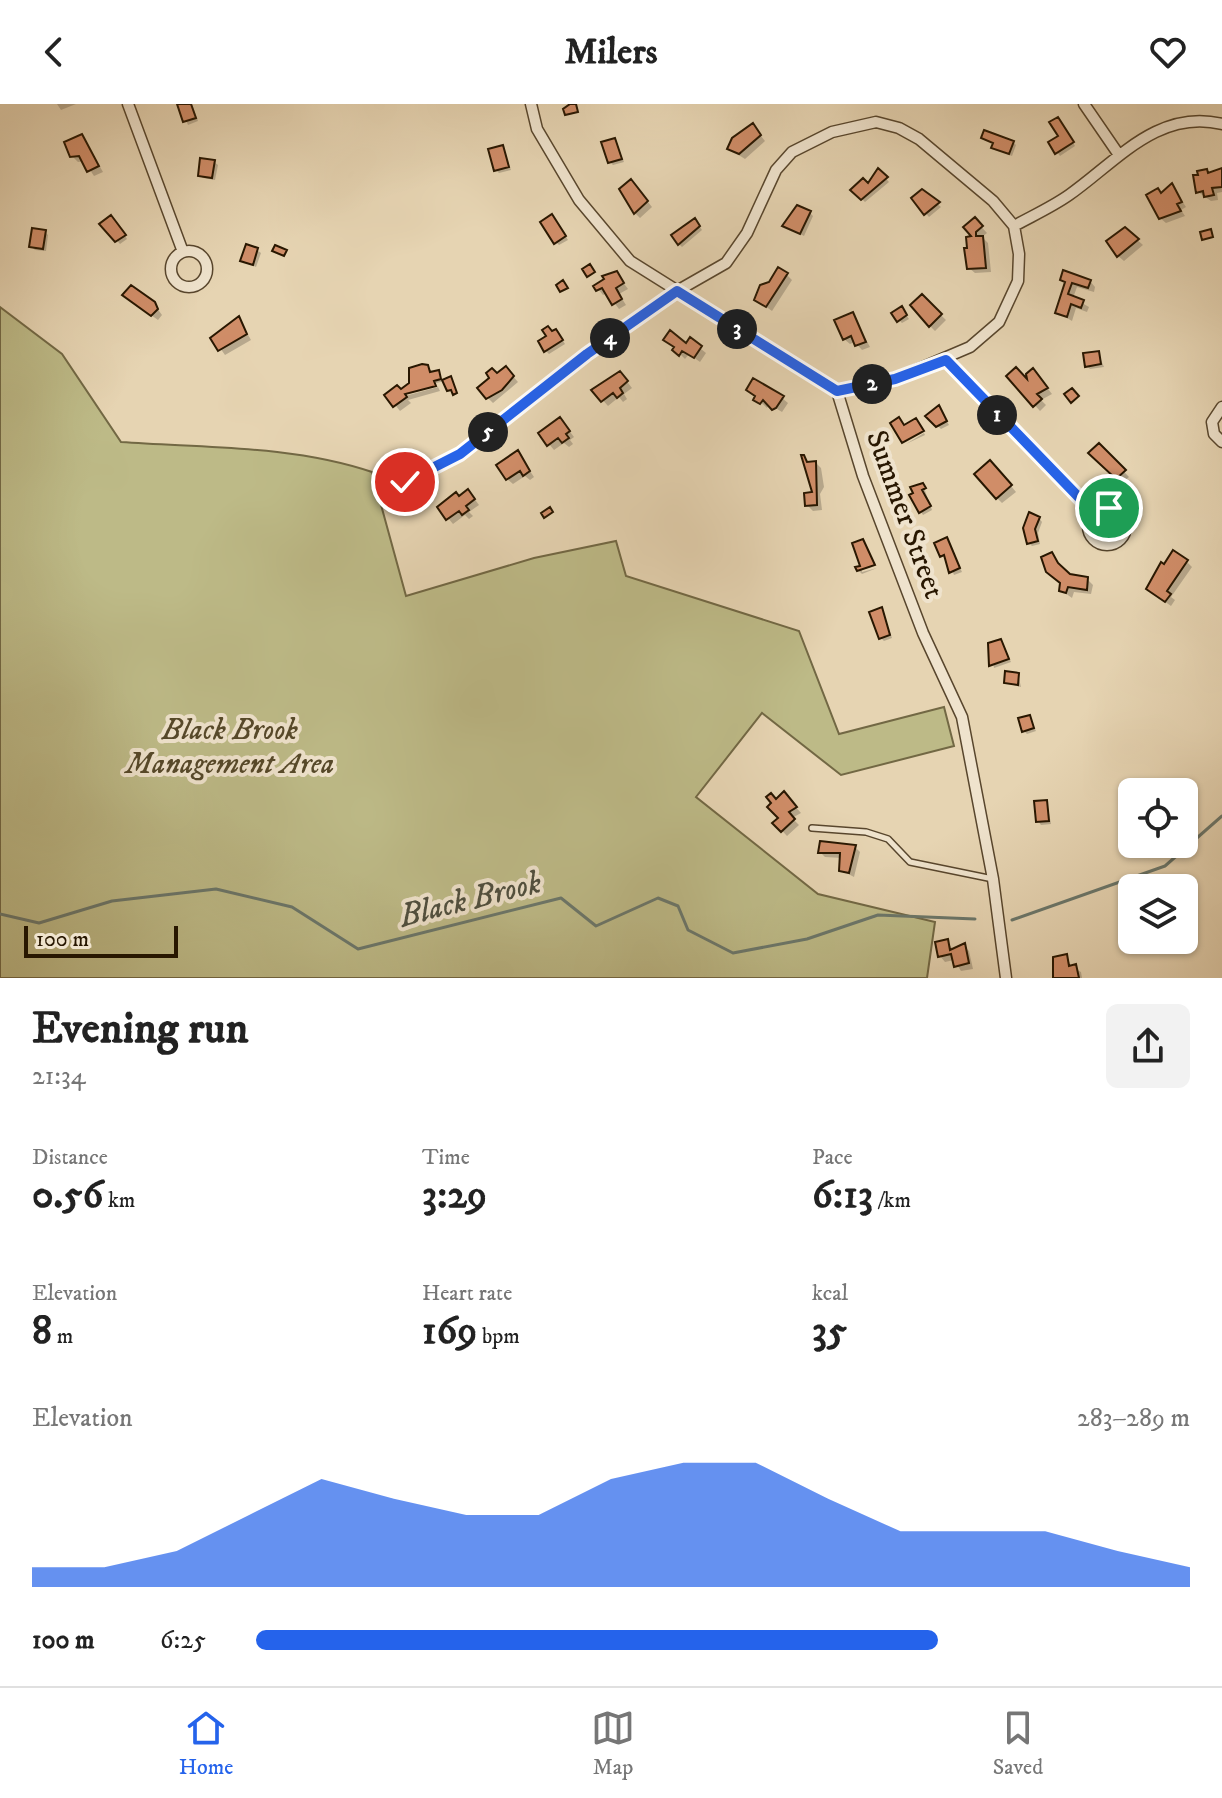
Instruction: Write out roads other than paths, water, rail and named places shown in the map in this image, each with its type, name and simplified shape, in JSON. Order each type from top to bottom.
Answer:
[{"type":"street","points":[[128,104],[183,252]]},
{"type":"street","points":[[405,482],[460,454],[587,354],[677,291],[726,263],[734,254],[784,159],[821,136],[865,122],[888,124],[919,139],[982,189],[1014,226],[1019,254],[1018,281],[1011,302],[999,322],[970,347],[946,360],[895,379],[837,391],[677,291],[630,261],[579,200],[537,129],[531,104]]},
{"type":"street","points":[[1084,104],[1119,155]]},
{"type":"street","points":[[1014,226],[1066,198],[1119,155],[1165,127],[1186,123],[1222,124]]},
{"type":"street","points":[[946,360],[1094,513]]},
{"type":"street","name":"Summer Street","points":[[837,391],[863,476],[923,633],[962,717],[993,879],[1006,978]]},
{"type":"street","points":[[1222,407],[1212,422],[1214,434],[1222,442]]},
{"type":"lane","points":[[812,828],[866,832],[888,839],[910,862],[993,879]]},
{"type":"waterway","name":"Black Brook","points":[[1012,920],[1165,866],[1222,816]]},
{"type":"waterway","name":"Black Brook","points":[[0,914],[39,923],[112,901],[216,889],[292,907],[358,949],[561,898],[596,926],[658,898],[678,906],[688,930],[733,953],[807,939],[878,915],[975,919]]},
{"type":"park label","name":"Black Brook Management Area","points":[[230,746]]}]
